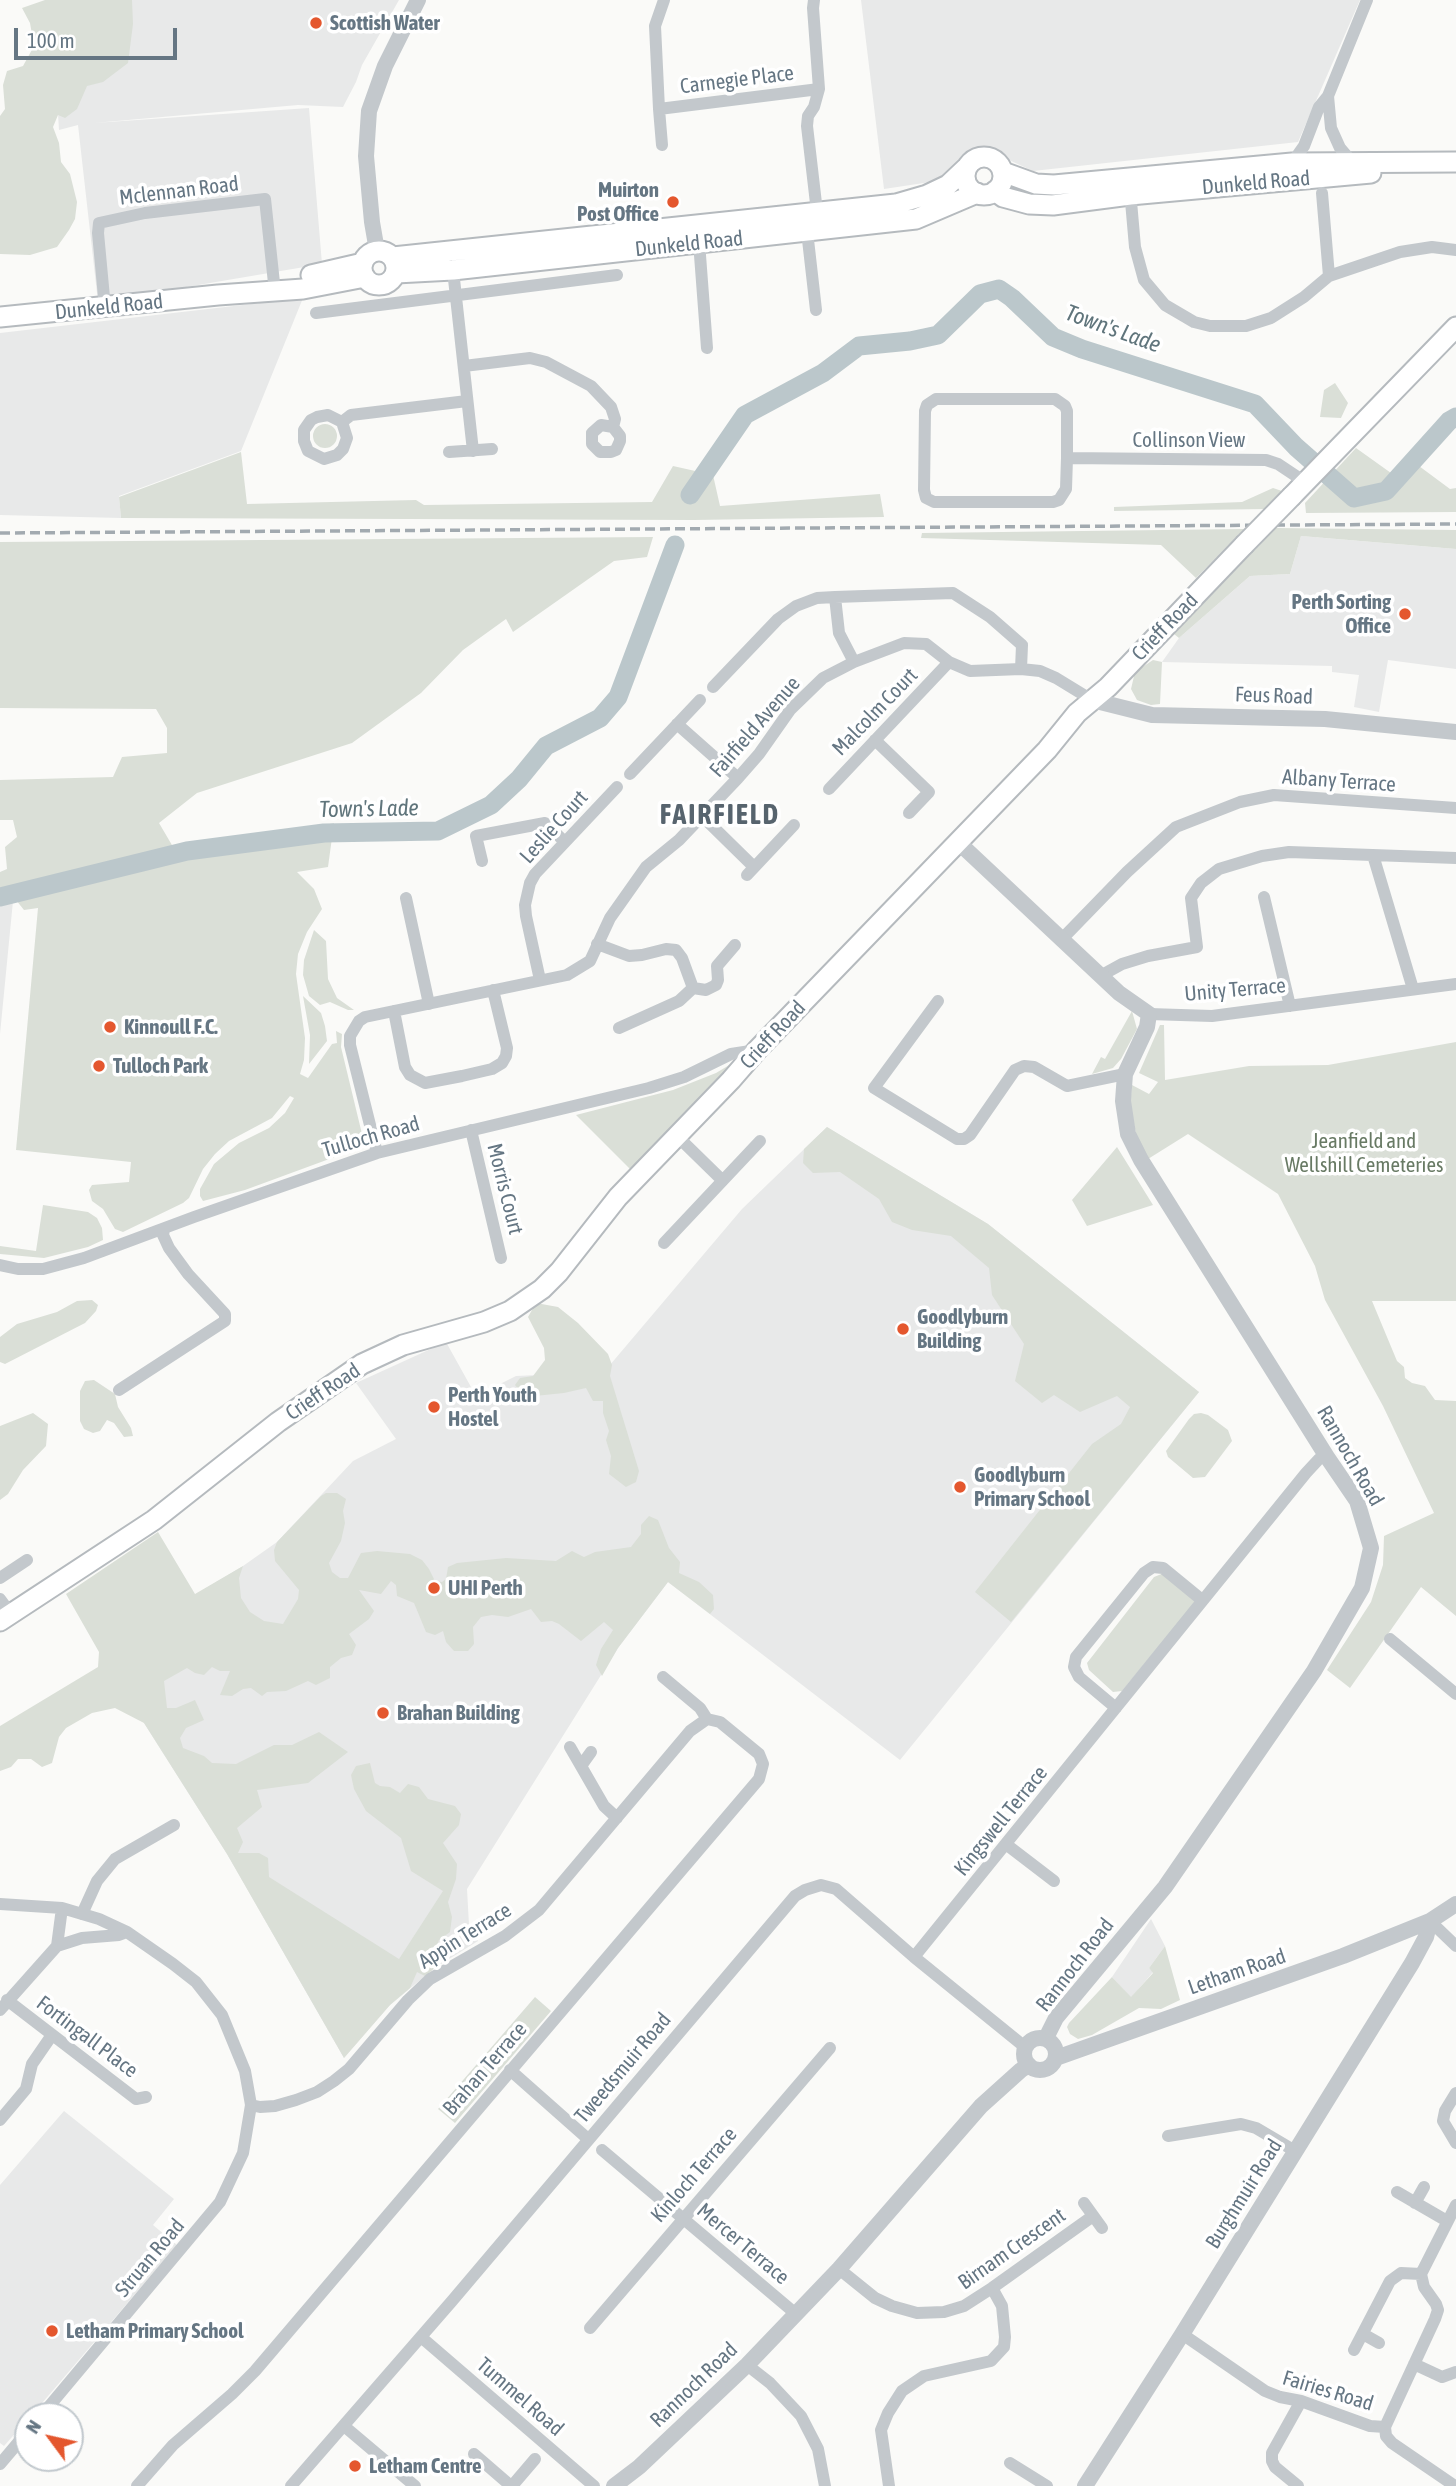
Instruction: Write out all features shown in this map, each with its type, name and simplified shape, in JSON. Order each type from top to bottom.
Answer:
[{"type":"main road","points":[[986,157],[997,162],[1003,172],[1001,183],[986,192],[968,186],[966,168],[975,159],[986,157]]},
{"type":"main road","name":"Dunkeld Road","points":[[0,317],[303,289],[379,264],[453,270],[916,219],[986,192],[1029,204],[1053,205],[1129,186],[1292,163],[1446,161]]},
{"type":"main road","name":"Dunkeld Road","points":[[1003,172],[1036,184],[1129,186],[1398,171],[1446,161]]},
{"type":"main road","name":"Dunkeld Road","points":[[218,295],[379,264],[896,204],[927,195],[948,185],[966,168]]},
{"type":"main road","name":"Crieff Road","points":[[4,1611],[143,1528],[278,1422],[362,1364],[403,1345],[484,1322],[529,1300],[559,1272],[610,1207],[757,1050],[1092,700],[1108,687],[1456,327]]},
{"type":"street","points":[[379,264],[366,156],[369,111],[385,66],[418,0]]},
{"type":"street","name":"Carnegie Place","points":[[662,145],[655,26],[664,0]]},
{"type":"street","points":[[814,0],[819,89],[814,107],[808,116],[807,126],[817,212]]},
{"type":"street","points":[[1292,163],[1304,146],[1319,107],[1328,96],[1367,0]]},
{"type":"street","name":"Carnegie Place","points":[[659,109],[819,89]]},
{"type":"street","points":[[1328,96],[1331,128],[1340,148],[1351,161]]},
{"type":"street","points":[[1129,186],[1135,247],[1144,280],[1165,305],[1194,322],[1227,327],[1256,323],[1289,307],[1329,276],[1400,252],[1432,247],[1456,250]]},
{"type":"street","points":[[1322,193],[1329,276]]},
{"type":"street","name":"Mclennan Road","points":[[105,308],[99,223],[145,213],[265,199],[274,283]]},
{"type":"street","points":[[807,231],[816,310]]},
{"type":"street","points":[[699,242],[707,348]]},
{"type":"street","points":[[579,256],[581,280]]},
{"type":"street","points":[[453,270],[473,451]]},
{"type":"street","name":"Dunkeld Road","points":[[316,313],[617,275]]},
{"type":"street","points":[[464,366],[530,358],[546,362],[591,386],[604,398],[614,414],[613,427]]},
{"type":"street","points":[[936,399],[1055,399],[1065,406],[1067,411],[1067,458],[1066,489],[1059,500],[934,502],[926,498],[924,490],[927,405],[936,399]]},
{"type":"street","points":[[342,422],[351,415],[467,401]]},
{"type":"street","points":[[449,452],[492,449]]},
{"type":"street","name":"Collinson View","points":[[1067,458],[1266,460],[1278,464],[1305,483]]},
{"type":"street","points":[[713,687],[786,613],[807,601],[835,597],[953,593],[990,617],[1022,645],[1021,669]]},
{"type":"street","points":[[835,597],[839,633],[853,662]]},
{"type":"street","name":"Fairfield Avenue","points":[[377,1153],[350,1045],[354,1027],[365,1017],[567,975],[590,961],[610,918],[646,867],[679,840],[738,778],[759,754],[790,710],[823,678],[853,662],[904,643],[926,644],[949,662],[970,671],[1040,671],[1092,700]]},
{"type":"street","name":"Malcolm Court","points":[[829,789],[949,662]]},
{"type":"street","points":[[630,774],[700,700]]},
{"type":"street","name":"Feus Road","points":[[1092,700],[1152,715],[1325,719],[1456,732]]},
{"type":"street","points":[[677,724],[738,778]]},
{"type":"street","points":[[875,740],[929,792],[909,813]]},
{"type":"street","name":"Leslie Court","points":[[540,979],[526,916],[526,894],[535,874],[617,787]]},
{"type":"street","name":"Albany Terrace","points":[[1061,940],[1132,867],[1176,827],[1240,802],[1274,795],[1456,808]]},
{"type":"street","points":[[702,816],[750,871],[794,825]]},
{"type":"street","points":[[482,861],[476,836],[545,823],[565,842]]},
{"type":"street","points":[[958,842],[1119,993],[1149,1014]]},
{"type":"street","points":[[1102,975],[1122,964],[1148,956],[1197,947],[1191,898],[1201,883],[1219,869],[1262,856],[1289,852],[1456,858]]},
{"type":"street","points":[[1373,855],[1413,989]]},
{"type":"street","points":[[1264,897],[1290,1006]]},
{"type":"street","points":[[406,898],[429,1004]]},
{"type":"street","points":[[597,944],[629,956],[642,956],[666,949],[676,950],[693,988]]},
{"type":"street","points":[[693,988],[702,990],[716,985],[717,965],[736,945]]},
{"type":"street","name":"Unity Terrace","points":[[1149,1014],[1212,1016],[1456,984]]},
{"type":"street","points":[[619,1028],[679,1001],[693,988]]},
{"type":"street","points":[[394,1011],[405,1067],[410,1075],[425,1083],[462,1076],[492,1069],[502,1063],[506,1056],[507,1048],[494,990]]},
{"type":"street","points":[[938,1001],[874,1088],[957,1139],[970,1135],[1015,1070],[1024,1066],[1034,1067],[1066,1086],[1125,1073]]},
{"type":"street","name":"Rannoch Road","points":[[1046,2038],[1056,2018],[1165,1887],[1314,1671],[1362,1588],[1371,1548],[1357,1501],[1141,1160],[1128,1135],[1123,1101],[1125,1073],[1147,1027],[1149,1014]]},
{"type":"street","name":"Tulloch Road","points":[[0,1265],[18,1269],[43,1269],[84,1258],[377,1153],[649,1088],[693,1073],[730,1054],[757,1050]]},
{"type":"street","name":"Morris Court","points":[[471,1130],[502,1258]]},
{"type":"street","points":[[677,1136],[722,1180]]},
{"type":"street","points":[[664,1242],[760,1141]]},
{"type":"street","points":[[119,1390],[225,1321],[225,1314],[188,1274],[169,1248],[163,1235],[164,1229]]},
{"type":"street","name":"Kingswell Terrace","points":[[915,1958],[1306,1473],[1319,1459],[1327,1457]]},
{"type":"street","points":[[0,1578],[27,1560]]},
{"type":"street","points":[[1116,1708],[1079,1677],[1074,1667],[1076,1657],[1144,1573],[1153,1567],[1163,1568],[1202,1600]]},
{"type":"street","points":[[1390,1639],[1456,1694]]},
{"type":"street","points":[[663,1677],[699,1708],[707,1719]]},
{"type":"street","name":"Appin Terrace","points":[[251,2105],[275,2106],[317,2092],[342,2075],[430,1979],[529,1919],[691,1731],[707,1719]]},
{"type":"street","name":"Brahan Terrace","points":[[137,2486],[173,2445],[255,2371],[759,1779],[763,1764],[759,1754],[720,1722],[707,1719]]},
{"type":"street","points":[[570,1747],[604,1806],[617,1818]]},
{"type":"street","points":[[581,1766],[591,1752]]},
{"type":"street","points":[[82,1914],[97,1881],[116,1859],[174,1825]]},
{"type":"street","points":[[1007,1845],[1054,1881]]},
{"type":"street","name":"Tweedsmuir Road","points":[[291,2486],[795,1896],[805,1890],[821,1885],[836,1889],[915,1958],[1025,2047]]},
{"type":"street","name":"Struan Road","points":[[0,1904],[62,1908],[82,1914],[127,1932],[196,1982],[222,2015],[245,2071],[251,2105],[243,2153],[220,2202],[53,2402]]},
{"type":"street","name":"Letham Road","points":[[1056,2058],[1293,1975],[1430,1921],[1456,1904]]},
{"type":"street","points":[[62,1908],[57,1946],[82,1938],[127,1932]]},
{"type":"street","points":[[1430,1921],[1456,1946]]},
{"type":"street","name":"Burghmuir Road","points":[[1088,2485],[1419,1952],[1430,1921]]},
{"type":"street","name":"Fortingall Place","points":[[57,1946],[4,2005],[52,2035],[136,2099],[146,2098]]},
{"type":"street","points":[[0,2120],[26,2089],[32,2064],[52,2035]]},
{"type":"street","name":"Rannoch Road","points":[[614,2486],[651,2456],[747,2365],[839,2269],[981,2106],[1021,2070],[1029,2065],[1041,2070],[1053,2064],[1056,2058],[1054,2044],[1046,2038],[1034,2039],[1025,2047]]},
{"type":"street","points":[[1025,2047],[1024,2057],[1029,2065]]},
{"type":"street","name":"Kinloch Terrace","points":[[590,2328],[830,2048]]},
{"type":"street","points":[[510,2070],[588,2139]]},
{"type":"street","points":[[1456,2093],[1445,2111],[1443,2121],[1456,2143]]},
{"type":"street","points":[[1168,2136],[1241,2124],[1256,2127],[1295,2151]]},
{"type":"street","name":"Mercer Terrace","points":[[602,2150],[796,2314]]},
{"type":"street","points":[[1415,2203],[1424,2187]]},
{"type":"street","points":[[1397,2192],[1447,2221]]},
{"type":"street","name":"Birnam Crescent","points":[[1084,2203],[1102,2228]]},
{"type":"street","points":[[1385,2427],[1438,2310],[1424,2287],[1421,2274],[1456,2205]]},
{"type":"street","name":"Birnam Crescent","points":[[839,2269],[875,2298],[892,2306],[917,2313],[952,2310],[992,2288],[1093,2216]]},
{"type":"street","points":[[1354,2350],[1393,2277],[1401,2273],[1421,2274]]},
{"type":"street","points":[[889,2486],[881,2430],[902,2391],[925,2376],[991,2361],[1003,2347],[1005,2337],[1002,2306],[992,2288]]},
{"type":"street","points":[[1363,2334],[1379,2343]]},
{"type":"street","name":"Fairies Road","points":[[1181,2336],[1188,2338],[1265,2391],[1370,2426],[1385,2427],[1386,2436],[1392,2443],[1455,2486]]},
{"type":"street","name":"Tummel Road","points":[[421,2337],[594,2486]]},
{"type":"street","points":[[1414,2364],[1442,2377],[1456,2372]]},
{"type":"street","points":[[747,2365],[778,2391],[801,2416],[818,2449],[825,2486]]},
{"type":"street","points":[[1298,2486],[1275,2468],[1272,2454],[1301,2401]]},
{"type":"street","points":[[344,2426],[415,2486]]},
{"type":"street","points":[[0,2464],[14,2448]]},
{"type":"street","points":[[474,2454],[511,2486],[535,2459]]},
{"type":"street","points":[[1010,2463],[1047,2486]]},
{"type":"shaded area","points":[[127,0],[399,0],[362,65],[343,107],[298,105],[94,123],[309,108],[322,264],[98,302],[78,125],[59,130],[58,114]]},
{"type":"shaded area","points":[[861,0],[1360,0],[1298,142],[1033,171],[998,155],[962,159],[937,181],[884,189]]},
{"type":"shaded area","points":[[303,298],[241,451],[119,496],[121,518],[0,515],[0,333]]},
{"type":"shaded area","points":[[1301,536],[1456,549],[1456,669],[1388,660],[1379,712],[1354,707],[1359,675],[1332,672],[1332,666],[1162,662],[1179,638],[1250,576],[1290,574]]},
{"type":"shaded area","points":[[13,901],[0,1034],[0,904]]},
{"type":"shaded area","name":"UHI Perth","points":[[827,1127],[988,1224],[1199,1392],[900,1760],[668,1582],[618,1648],[467,1889],[469,1925],[478,1941],[436,1967],[390,2005],[344,2058],[227,1854],[99,1652],[243,1566],[277,1542],[353,1461],[396,1439],[356,1383],[446,1342],[476,1396],[516,1376],[604,1372],[742,1209]]},
{"type":"shaded area","points":[[1151,1919],[1165,1946],[1149,1968],[1153,1972],[1131,1998],[1112,1977]]},
{"type":"shaded area","name":"Letham Primary School","points":[[64,2111],[174,2199],[153,2225],[177,2245],[43,2402],[14,2402],[14,2435],[4,2446],[0,2443],[0,2185]]},
{"type":"green space","points":[[45,0],[132,0],[133,24],[128,63],[103,82],[87,86],[77,109],[65,118],[58,115],[53,127],[59,143],[61,162],[70,174],[77,202],[75,219],[69,230],[57,247],[30,255],[0,254],[0,116],[5,109],[3,85],[7,71],[23,66],[34,46],[30,23],[22,8]]},
{"type":"green space","points":[[1335,383],[1348,403],[1341,418],[1320,417],[1324,390]]},
{"type":"green space","points":[[320,424],[330,424],[337,431],[337,441],[330,448],[320,448],[313,441],[313,431]]},
{"type":"green space","points":[[1356,448],[1391,473],[1419,466],[1450,489],[1456,488],[1456,512],[1306,513],[1305,503]]},
{"type":"green space","points":[[241,452],[247,504],[416,500],[424,505],[652,502],[673,466],[713,475],[720,506],[880,494],[884,517],[694,520],[121,518],[119,497]]},
{"type":"green space","points":[[1273,488],[1282,491],[1267,509],[1114,511],[1114,507],[1242,502]]},
{"type":"green space","points":[[1276,528],[1456,530],[1456,549],[1301,536],[1290,574],[1250,576],[1179,638],[1174,634]]},
{"type":"green space","points":[[1244,529],[1196,578],[1161,545],[921,538],[922,533]]},
{"type":"green space","points":[[653,537],[647,557],[614,561],[513,632],[506,619],[463,650],[421,693],[352,743],[197,793],[159,823],[179,857],[334,823],[328,867],[297,872],[314,889],[322,909],[307,932],[298,954],[296,974],[305,1038],[300,1074],[308,1078],[332,1044],[337,1043],[336,1031],[342,1034],[341,1047],[362,1134],[360,1145],[351,1151],[245,1190],[203,1201],[200,1189],[214,1164],[239,1143],[269,1128],[285,1113],[294,1098],[290,1096],[272,1118],[229,1141],[215,1154],[203,1169],[189,1198],[183,1203],[123,1232],[115,1229],[103,1209],[92,1201],[89,1190],[92,1185],[129,1182],[131,1162],[16,1150],[38,908],[24,910],[16,900],[0,904],[0,872],[7,869],[5,847],[17,837],[13,820],[0,820],[0,780],[113,777],[122,757],[167,753],[167,728],[156,709],[0,708],[0,542]]},
{"type":"green space","points":[[1153,660],[1162,662],[1160,704],[1151,705],[1137,700],[1131,689],[1135,672]]},
{"type":"green space","points":[[314,930],[326,941],[328,979],[337,998],[354,1010],[330,1002],[320,1005],[309,996],[303,975],[304,960]]},
{"type":"green space","points":[[303,996],[321,1013],[327,1041],[309,1064],[310,1035]]},
{"type":"green space","points":[[1132,1011],[1137,1029],[1121,1059],[1113,1068],[1092,1074],[1101,1057],[1105,1059]]},
{"type":"green space","name":"Jeanfield and Wellshill Cemeteries","points":[[1160,1025],[1164,1025],[1165,1080],[1249,1066],[1328,1065],[1456,1042],[1456,1301],[1372,1301],[1397,1361],[1404,1367],[1405,1378],[1425,1386],[1435,1400],[1456,1401],[1456,1616],[1421,1587],[1350,1688],[1327,1670],[1371,1602],[1383,1565],[1384,1536],[1434,1513],[1383,1406],[1325,1300],[1315,1266],[1278,1194],[1188,1134],[1148,1159],[1137,1138],[1130,1106],[1132,1085],[1149,1094],[1158,1082],[1139,1073]]},
{"type":"green space","points":[[736,1061],[633,1172],[576,1115],[673,1090],[716,1073]]},
{"type":"green space","points":[[827,1127],[988,1224],[1199,1392],[1011,1622],[975,1592],[1092,1444],[1121,1424],[1130,1407],[1117,1396],[1080,1412],[1054,1395],[1042,1403],[1015,1381],[1024,1344],[992,1295],[989,1268],[951,1236],[912,1230],[892,1222],[879,1199],[840,1172],[813,1173],[803,1163],[804,1149]]},
{"type":"green space","points":[[1117,1147],[1153,1205],[1087,1226],[1072,1200]]},
{"type":"green space","points":[[43,1205],[88,1212],[97,1218],[102,1228],[103,1240],[88,1247],[44,1258],[0,1254],[0,1246],[36,1251]]},
{"type":"green space","points":[[92,1300],[98,1305],[85,1323],[5,1364],[0,1362],[0,1337],[17,1324],[57,1312],[77,1301]]},
{"type":"green space","points":[[536,1303],[558,1307],[608,1354],[612,1365],[610,1376],[639,1471],[636,1482],[626,1487],[609,1474],[611,1456],[606,1440],[609,1431],[603,1413],[603,1401],[593,1401],[586,1388],[525,1397],[515,1385],[520,1378],[533,1376],[545,1360],[544,1348],[528,1317]]},
{"type":"green space","points":[[94,1380],[115,1394],[118,1407],[133,1436],[124,1437],[114,1423],[107,1420],[100,1431],[93,1433],[84,1429],[80,1421],[80,1391],[85,1381]]},
{"type":"green space","points":[[33,1413],[48,1424],[46,1446],[23,1470],[8,1494],[0,1500],[0,1426]]},
{"type":"green space","points":[[1201,1413],[1228,1430],[1232,1441],[1205,1477],[1193,1478],[1168,1457],[1166,1451],[1189,1419],[1194,1414]]},
{"type":"green space","points":[[326,1493],[337,1493],[346,1499],[341,1541],[329,1563],[332,1572],[340,1578],[348,1578],[361,1553],[377,1551],[410,1554],[422,1560],[435,1581],[442,1582],[446,1579],[448,1567],[457,1563],[506,1558],[556,1561],[572,1551],[584,1557],[595,1552],[631,1547],[641,1534],[641,1525],[649,1516],[658,1520],[669,1548],[680,1562],[679,1573],[699,1582],[713,1595],[714,1609],[710,1614],[668,1582],[618,1648],[602,1676],[596,1665],[601,1649],[613,1630],[604,1622],[581,1641],[559,1624],[552,1621],[541,1622],[531,1609],[508,1617],[481,1617],[473,1627],[474,1644],[468,1651],[454,1651],[446,1642],[443,1631],[435,1635],[426,1632],[414,1603],[397,1596],[396,1585],[391,1581],[381,1594],[359,1590],[374,1611],[369,1619],[349,1634],[356,1645],[352,1655],[341,1658],[330,1667],[330,1678],[316,1685],[308,1681],[286,1691],[267,1692],[262,1696],[251,1688],[243,1689],[232,1696],[220,1695],[230,1671],[220,1671],[212,1667],[204,1675],[187,1668],[164,1681],[167,1708],[176,1708],[195,1700],[204,1720],[186,1728],[180,1738],[183,1748],[204,1756],[212,1763],[236,1764],[274,1745],[292,1745],[319,1732],[348,1752],[308,1783],[257,1790],[262,1807],[237,1828],[243,1842],[238,1853],[259,1853],[268,1858],[269,1877],[399,1959],[443,1891],[411,1871],[401,1838],[366,1811],[354,1789],[351,1775],[356,1766],[370,1763],[375,1783],[380,1786],[390,1787],[400,1793],[408,1784],[419,1787],[428,1799],[455,1806],[461,1814],[459,1825],[443,1843],[457,1864],[456,1879],[448,1902],[452,1917],[450,1932],[439,1940],[434,1953],[436,1967],[425,1976],[417,1972],[410,1988],[390,2005],[344,2058],[227,1854],[144,1723],[115,1708],[92,1713],[66,1728],[59,1737],[52,1763],[42,1767],[31,1759],[18,1759],[11,1767],[0,1771],[0,1726],[98,1667],[99,1652],[66,1594],[158,1532],[195,1594],[243,1566],[239,1578],[241,1598],[250,1612],[264,1621],[283,1624],[298,1599],[299,1590],[275,1561],[274,1550],[277,1542]]},
{"type":"green space","points":[[1164,1573],[1197,1600],[1122,1691],[1113,1692],[1089,1670],[1087,1663],[1154,1577]]},
{"type":"green space","points":[[1165,1946],[1180,2000],[1161,2009],[1139,2008],[1092,2035],[1078,2039],[1070,2034],[1067,2027],[1069,2023],[1112,1977],[1131,1997],[1153,1973],[1149,1968]]},
{"type":"green space","points":[[535,1997],[551,2011],[455,2123],[438,2109]]},
{"type":"waterway","name":"Town's Lade","points":[[690,495],[745,415],[823,373],[859,346],[938,335],[980,294],[999,289],[1053,337],[1082,349],[1255,404],[1296,447],[1354,498],[1386,491],[1449,421],[1456,417]]},
{"type":"waterway","name":"Town's Lade","points":[[0,897],[187,851],[324,833],[438,831],[491,805],[519,779],[546,746],[600,718],[618,697],[675,545]]},
{"type":"railway","points":[[0,533],[1456,524]]},
{"type":"place","name":"Scottish Water","points":[[316,23]]},
{"type":"place","name":"Muirton Post Office","points":[[673,202]]},
{"type":"place","name":"Perth Sorting Office","points":[[1405,614]]},
{"type":"place","name":"Kinnoull F.C.","points":[[110,1027]]},
{"type":"place","name":"Tulloch Park","points":[[99,1066]]},
{"type":"place","name":"Goodlyburn Building","points":[[903,1329]]},
{"type":"place","name":"Perth Youth Hostel","points":[[434,1407]]},
{"type":"place","name":"Goodlyburn Primary School","points":[[960,1487]]},
{"type":"place","name":"UHI Perth","points":[[434,1588]]},
{"type":"place","name":"Brahan Building","points":[[383,1713]]},
{"type":"place","name":"Letham Primary School","points":[[52,2331]]},
{"type":"place","name":"Letham Centre","points":[[355,2466]]},
{"type":"district","name":"FAIRFIELD","points":[[720,815]]}]
